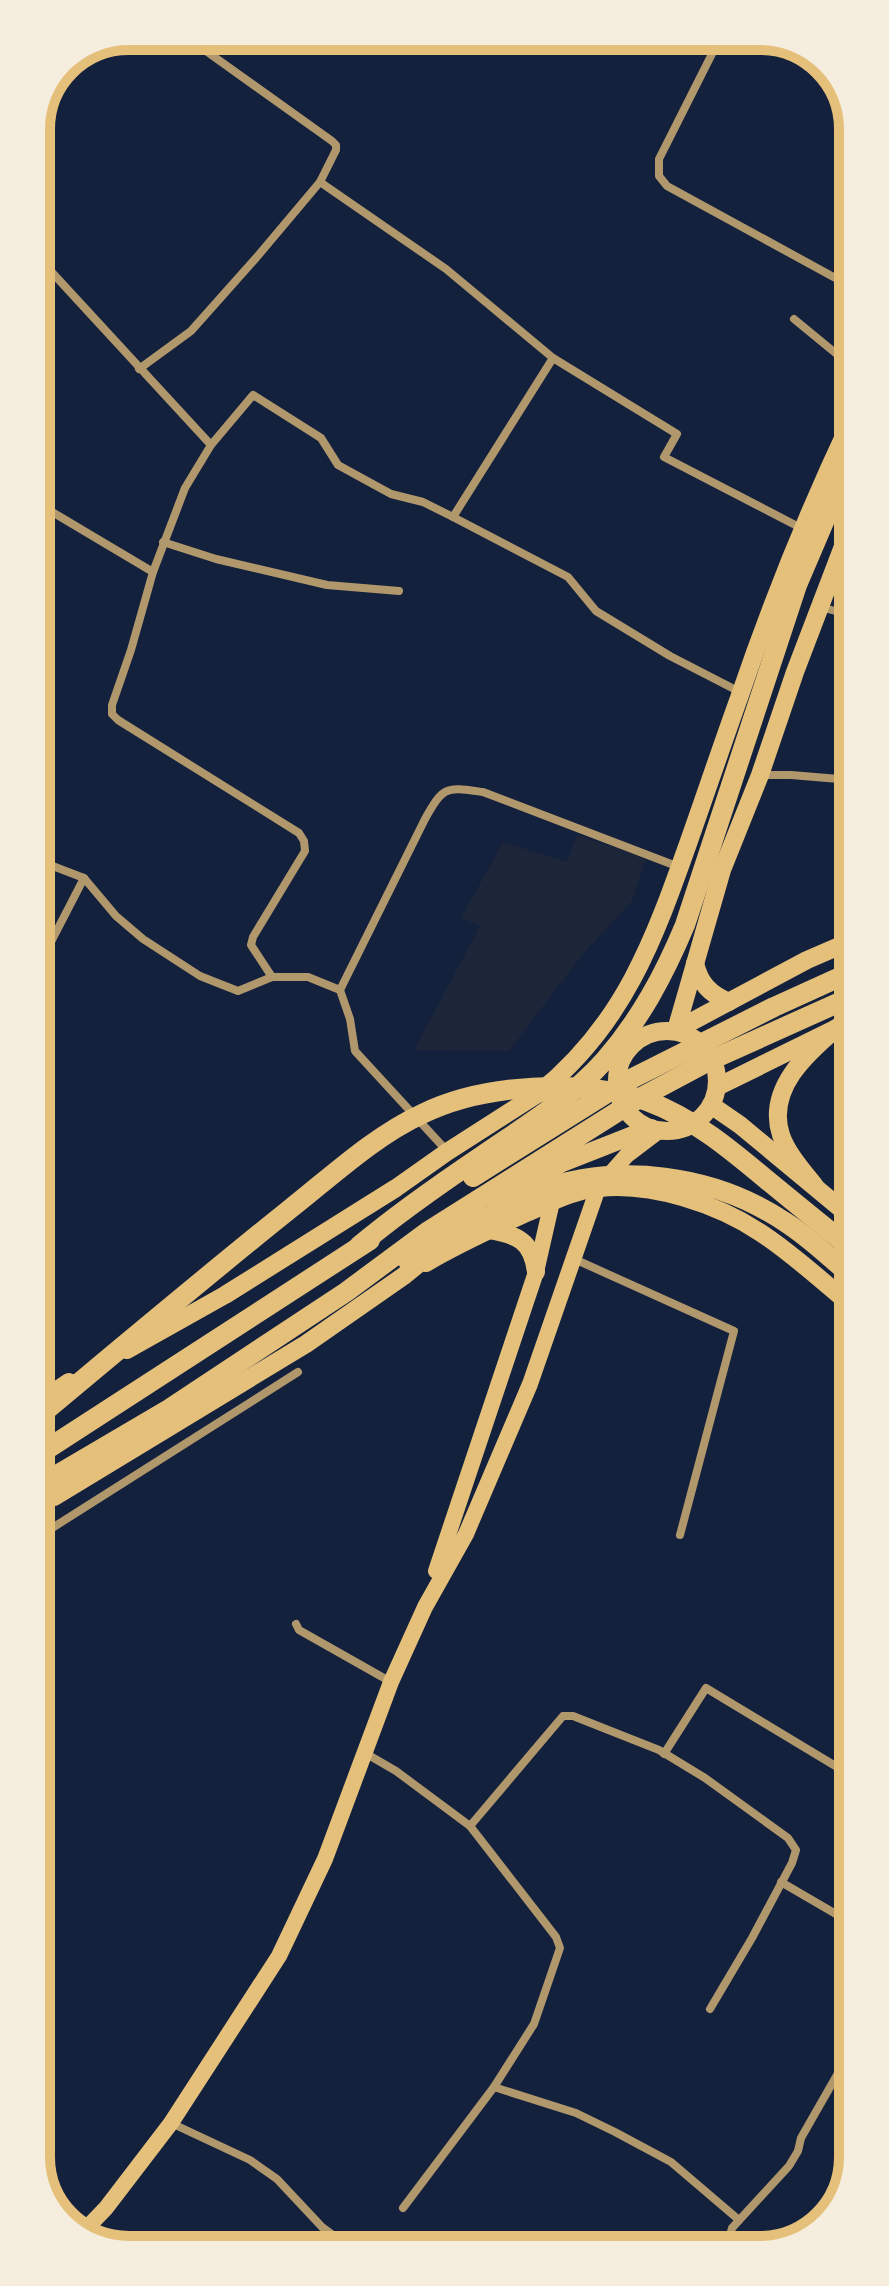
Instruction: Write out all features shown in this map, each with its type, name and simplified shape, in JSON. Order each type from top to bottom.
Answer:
[{"type":"highway","points":[[359,1246],[423,1195],[549,1110],[576,1088],[602,1063],[647,1005],[665,973],[685,925],[797,585],[839,487]]},
{"type":"highway","points":[[50,1447],[359,1246],[623,1083],[839,977]]},
{"type":"highway","points":[[50,1495],[169,1409],[346,1292],[427,1232],[636,1100],[709,1061],[839,1002]]},
{"type":"highway","points":[[50,1407],[221,1264],[373,1143],[423,1113],[458,1100],[494,1092],[540,1087],[588,1090],[646,1101],[687,1120],[718,1140],[839,1238]]},
{"type":"highway","points":[[346,1292],[534,1192],[568,1181],[618,1175],[657,1176],[725,1192],[786,1222],[839,1265]]},
{"type":"highway","points":[[50,1479],[169,1409]]},
{"type":"main road","points":[[50,1394],[225,1295],[396,1188],[536,1095],[585,1051],[631,984],[667,903],[802,529],[839,447]]},
{"type":"main road","points":[[676,1030],[722,870],[760,775],[839,556]]},
{"type":"main road","points":[[676,1030],[839,946]]},
{"type":"main road","points":[[695,963],[708,991],[729,1002]]},
{"type":"main road","points":[[714,1096],[839,1027]]},
{"type":"main road","points":[[815,1186],[781,1136],[777,1114],[781,1094],[794,1070],[808,1053],[839,1029]]},
{"type":"main road","points":[[425,1607],[536,1272],[562,1163],[629,1048],[640,1038],[658,1030],[676,1030],[697,1040],[707,1049],[717,1073],[714,1096],[705,1113],[689,1126],[656,1129],[639,1123],[629,1114],[617,1089],[619,1069]]},
{"type":"main road","points":[[536,1095],[619,1069]]},
{"type":"main road","points":[[536,1095],[562,1163]]},
{"type":"main road","points":[[714,1096],[740,1125],[839,1207]]},
{"type":"main road","points":[[50,1497],[306,1344],[405,1275],[476,1217],[562,1163],[656,1129]]},
{"type":"main road","points":[[89,2225],[171,2123],[279,1956],[325,1859],[391,1682],[425,1607],[466,1534],[530,1384],[598,1188],[627,1155],[656,1129]]},
{"type":"main road","points":[[405,1275],[488,1230],[552,1201],[598,1188],[636,1187],[705,1205],[733,1217],[762,1233],[839,1295]]},
{"type":"main road","points":[[488,1230],[518,1237],[534,1255],[536,1272]]},
{"type":"street","points":[[139,369],[191,331],[320,182],[336,150],[332,141],[201,50]]},
{"type":"street","points":[[714,50],[659,159],[659,176],[667,186],[839,280]]},
{"type":"street","points":[[320,182],[446,269],[553,358],[677,434],[664,457],[802,529]]},
{"type":"street","points":[[50,270],[211,445]]},
{"type":"street","points":[[794,319],[839,356]]},
{"type":"street","points":[[453,517],[553,358]]},
{"type":"street","points":[[272,977],[251,945],[305,851],[304,841],[299,833],[112,714],[112,705],[153,572],[185,488],[211,445],[253,395],[321,438],[338,465],[391,494],[423,502],[568,577],[596,611],[670,656],[741,693]]},
{"type":"street","points":[[50,511],[153,572]]},
{"type":"street","points":[[163,542],[216,559],[327,585],[399,591]]},
{"type":"street","points":[[819,606],[839,612]]},
{"type":"street","points":[[760,775],[839,779]]},
{"type":"street","points":[[447,1152],[355,1051],[350,1019],[340,990],[437,797],[451,788],[483,792],[680,867]]},
{"type":"street","points":[[50,865],[84,878],[116,916],[143,939],[200,976],[238,991],[272,977],[308,977],[340,990]]},
{"type":"street","points":[[50,944],[84,878]]},
{"type":"street","points":[[572,1258],[734,1331],[680,1535]]},
{"type":"street","points":[[50,1529],[298,1372]]},
{"type":"street","points":[[50,1383],[56,1389]]},
{"type":"street","points":[[296,1624],[299,1630],[391,1682]]},
{"type":"street","points":[[664,1754],[706,1688],[839,1768]]},
{"type":"street","points":[[470,1826],[563,1716],[573,1716],[664,1754],[705,1778],[788,1838],[796,1850],[792,1863],[710,2009]]},
{"type":"street","points":[[365,1753],[396,1771],[470,1826],[556,1937],[560,1948],[534,2024],[494,2087],[403,2208]]},
{"type":"street","points":[[781,1882],[839,1916]]},
{"type":"street","points":[[730,2236],[732,2228],[789,2166],[801,2138],[839,2072]]},
{"type":"street","points":[[494,2087],[576,2113],[671,2162],[739,2220]]},
{"type":"street","points":[[171,2123],[250,2160],[277,2179],[334,2236]]},
{"type":"shaded area","points":[[577,835],[646,858],[632,901],[583,954],[509,1051],[414,1050],[480,926],[461,918],[503,842],[567,862]]}]
